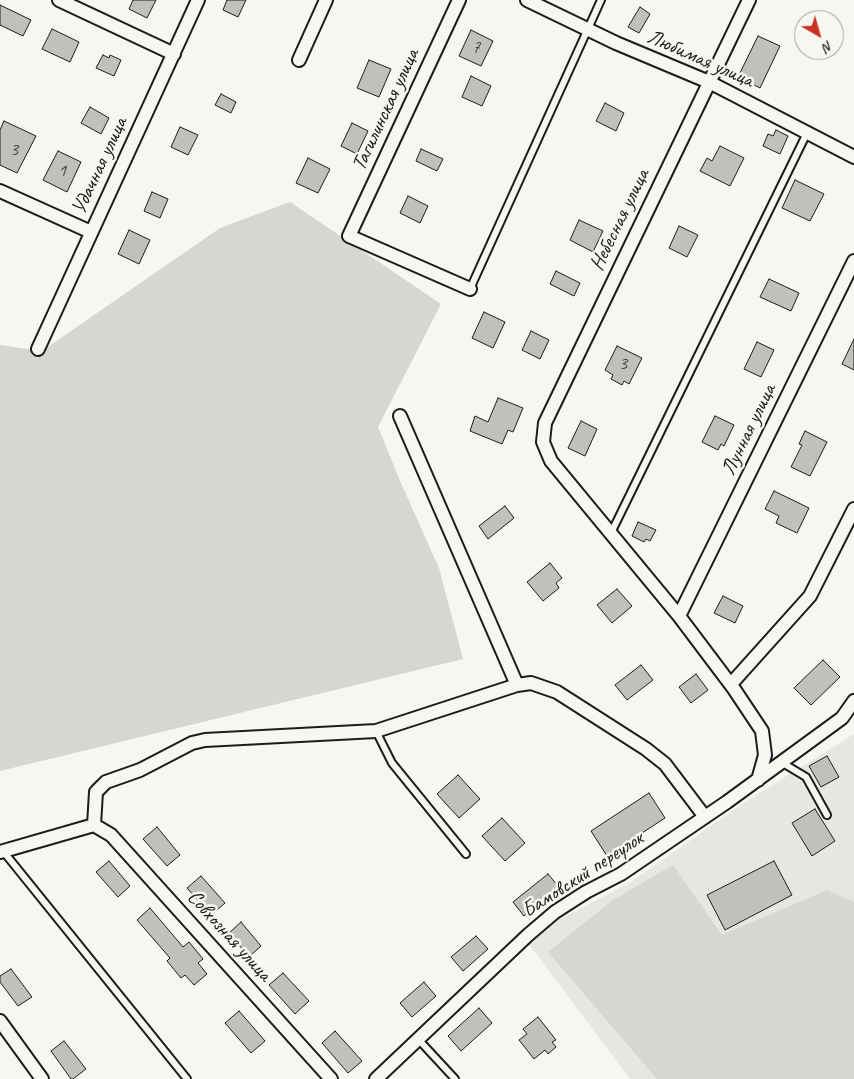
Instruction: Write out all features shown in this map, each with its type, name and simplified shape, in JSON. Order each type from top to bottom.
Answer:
[{"type":"street","points":[[59,0],[174,54]]},
{"type":"street","name":"Удачная улица","points":[[38,349],[198,0]]},
{"type":"street","points":[[299,60],[326,0]]},
{"type":"street","name":"Тагилинская улица","points":[[459,0],[349,236],[470,289]]},
{"type":"street","name":"Любимая улица","points":[[527,0],[616,43],[709,82],[854,158]]},
{"type":"street","name":"Небесная улица","points":[[611,534],[551,461],[543,442],[544,423],[749,0]]},
{"type":"street","points":[[0,190],[91,232]]},
{"type":"street","name":"Лунная улица","points":[[680,616],[854,261]]},
{"type":"street","points":[[400,416],[517,685]]},
{"type":"street","points":[[730,684],[810,596],[854,509]]},
{"type":"street","points":[[611,534],[680,616],[762,731],[765,755],[758,780]]},
{"type":"street","points":[[2,852],[94,825],[96,792],[106,782],[140,770],[192,743],[205,740],[376,731],[517,685],[531,683],[557,692],[646,749],[665,764],[705,817]]},
{"type":"street","name":"Бамовский переулок","points":[[376,1079],[528,935],[555,912],[586,892],[621,874],[758,780],[842,718],[854,701]]},
{"type":"street","name":"Совхозная улица","points":[[94,825],[111,835],[331,1079]]},
{"type":"street","points":[[0,1021],[42,1079]]},
{"type":"lane","points":[[470,289],[601,0]]},
{"type":"lane","points":[[611,534],[807,133]]},
{"type":"lane","points":[[376,731],[392,763],[466,854]]},
{"type":"lane","points":[[781,762],[806,776],[828,815]]},
{"type":"lane","points":[[2,852],[187,1079]]},
{"type":"lane","points":[[418,1039],[455,1079]]},
{"type":"shaded area","points":[[290,202],[441,304],[378,427],[439,568],[463,659],[0,771],[0,345],[42,351],[220,228]]},
{"type":"shaded area","points":[[854,734],[854,1079],[630,1079],[529,944],[560,919],[631,882],[742,804]]},
{"type":"shaded area","points":[[673,865],[722,935],[827,890],[854,902],[854,1079],[657,1079],[548,952],[613,900]]},
{"type":"building","points":[[133,0],[156,0],[147,18],[129,9]]},
{"type":"building","points":[[227,0],[246,0],[238,17],[223,10]]},
{"type":"building","points":[[0,5],[31,20],[23,36],[0,25]]},
{"type":"building","points":[[640,7],[650,14],[639,33],[628,27]]},
{"type":"building","points":[[52,29],[79,42],[70,62],[42,49]]},
{"type":"building","points":[[471,30],[493,41],[481,66],[459,56]]},
{"type":"building","points":[[758,36],[780,46],[760,88],[738,77]]},
{"type":"building","points":[[103,55],[109,58],[110,55],[121,60],[114,76],[96,68]]},
{"type":"building","points":[[369,60],[391,69],[379,97],[357,88]]},
{"type":"building","points":[[471,76],[491,86],[482,106],[462,97]]},
{"type":"building","points":[[221,94],[236,102],[231,113],[215,105]]},
{"type":"building","points":[[605,103],[624,113],[616,131],[596,121]]},
{"type":"building","points":[[90,107],[109,118],[101,134],[81,123]]},
{"type":"building","points":[[4,121],[36,136],[17,173],[0,165],[0,130]]},
{"type":"building","points":[[352,123],[368,131],[357,154],[341,146]]},
{"type":"building","points":[[180,127],[198,135],[188,155],[171,147]]},
{"type":"building","points":[[776,130],[788,136],[780,154],[763,146],[768,134],[773,136]]},
{"type":"building","points":[[720,146],[744,158],[730,186],[700,171],[707,158],[712,161]]},
{"type":"building","points":[[421,149],[443,159],[437,171],[416,161]]},
{"type":"building","points":[[58,151],[81,162],[67,192],[43,180]]},
{"type":"building","points":[[308,158],[330,169],[318,193],[296,183]]},
{"type":"building","points":[[795,180],[824,194],[810,221],[782,208]]},
{"type":"building","points":[[152,192],[168,199],[160,218],[144,211]]},
{"type":"building","points":[[408,196],[428,206],[420,223],[400,213]]},
{"type":"building","points":[[579,220],[603,231],[593,252],[570,240]]},
{"type":"building","points":[[679,226],[698,235],[687,257],[669,248]]},
{"type":"building","points":[[129,230],[150,240],[139,264],[118,254]]},
{"type":"building","points":[[556,271],[580,283],[574,296],[550,284]]},
{"type":"building","points":[[769,279],[799,293],[791,311],[760,297]]},
{"type":"building","points":[[484,312],[505,322],[493,348],[472,338]]},
{"type":"building","points":[[531,331],[549,340],[540,359],[522,350]]},
{"type":"building","points":[[854,339],[854,370],[842,364]]},
{"type":"building","points":[[757,342],[774,350],[761,377],[744,369]]},
{"type":"building","points":[[617,346],[642,358],[629,384],[624,381],[622,385],[611,379],[613,375],[605,370]]},
{"type":"building","points":[[498,398],[523,408],[513,432],[508,430],[502,444],[470,431],[475,416],[488,422]]},
{"type":"building","points":[[715,416],[734,425],[724,446],[721,444],[718,450],[702,442]]},
{"type":"building","points":[[581,421],[597,429],[585,456],[568,448]]},
{"type":"building","points":[[805,431],[827,442],[810,476],[791,467],[802,445],[799,444]]},
{"type":"building","points":[[774,491],[809,508],[797,533],[776,523],[779,516],[765,509]]},
{"type":"building","points":[[505,506],[514,518],[488,539],[479,526]]},
{"type":"building","points":[[638,522],[656,530],[650,541],[646,539],[644,542],[632,536]]},
{"type":"building","points":[[550,563],[562,578],[556,583],[559,588],[543,601],[527,582]]},
{"type":"building","points":[[617,589],[632,606],[612,623],[597,605]]},
{"type":"building","points":[[723,596],[743,606],[735,623],[714,613]]},
{"type":"building","points":[[823,660],[840,677],[811,705],[794,688]]},
{"type":"building","points":[[641,665],[653,680],[627,700],[615,685]]},
{"type":"building","points":[[696,674],[708,690],[691,703],[679,687]]},
{"type":"building","points":[[827,756],[839,777],[821,787],[809,766]]},
{"type":"building","points":[[458,775],[480,799],[459,818],[437,794]]},
{"type":"building","points":[[649,793],[665,818],[607,856],[591,831]]},
{"type":"building","points":[[815,809],[835,841],[812,856],[792,823]]},
{"type":"building","points":[[502,818],[525,843],[505,861],[482,836]]},
{"type":"building","points":[[157,827],[180,855],[167,866],[143,839]]},
{"type":"building","points":[[109,861],[130,886],[118,897],[96,872]]},
{"type":"building","points":[[774,861],[792,895],[725,930],[707,895]]},
{"type":"building","points":[[548,874],[559,887],[524,916],[513,902]]},
{"type":"building","points":[[201,876],[225,903],[211,915],[187,888]]},
{"type":"building","points":[[150,908],[183,947],[189,942],[203,959],[198,963],[207,974],[194,985],[185,975],[181,978],[167,961],[170,958],[137,920]]},
{"type":"building","points":[[241,922],[261,946],[249,957],[229,933]]},
{"type":"building","points":[[476,936],[488,949],[463,971],[451,957]]},
{"type":"building","points":[[11,969],[32,997],[18,1006],[0,982],[0,976]]},
{"type":"building","points":[[283,973],[309,1001],[295,1014],[269,985]]},
{"type":"building","points":[[424,982],[436,996],[412,1017],[400,1003]]},
{"type":"building","points":[[479,1008],[492,1023],[461,1051],[448,1036]]},
{"type":"building","points":[[239,1011],[265,1041],[251,1053],[225,1023]]},
{"type":"building","points":[[538,1017],[556,1040],[552,1042],[556,1047],[548,1054],[545,1050],[534,1059],[519,1040],[527,1034],[523,1029]]},
{"type":"building","points":[[335,1031],[362,1061],[348,1073],[322,1043]]},
{"type":"building","points":[[64,1041],[86,1069],[73,1079],[71,1079],[51,1051]]}]
